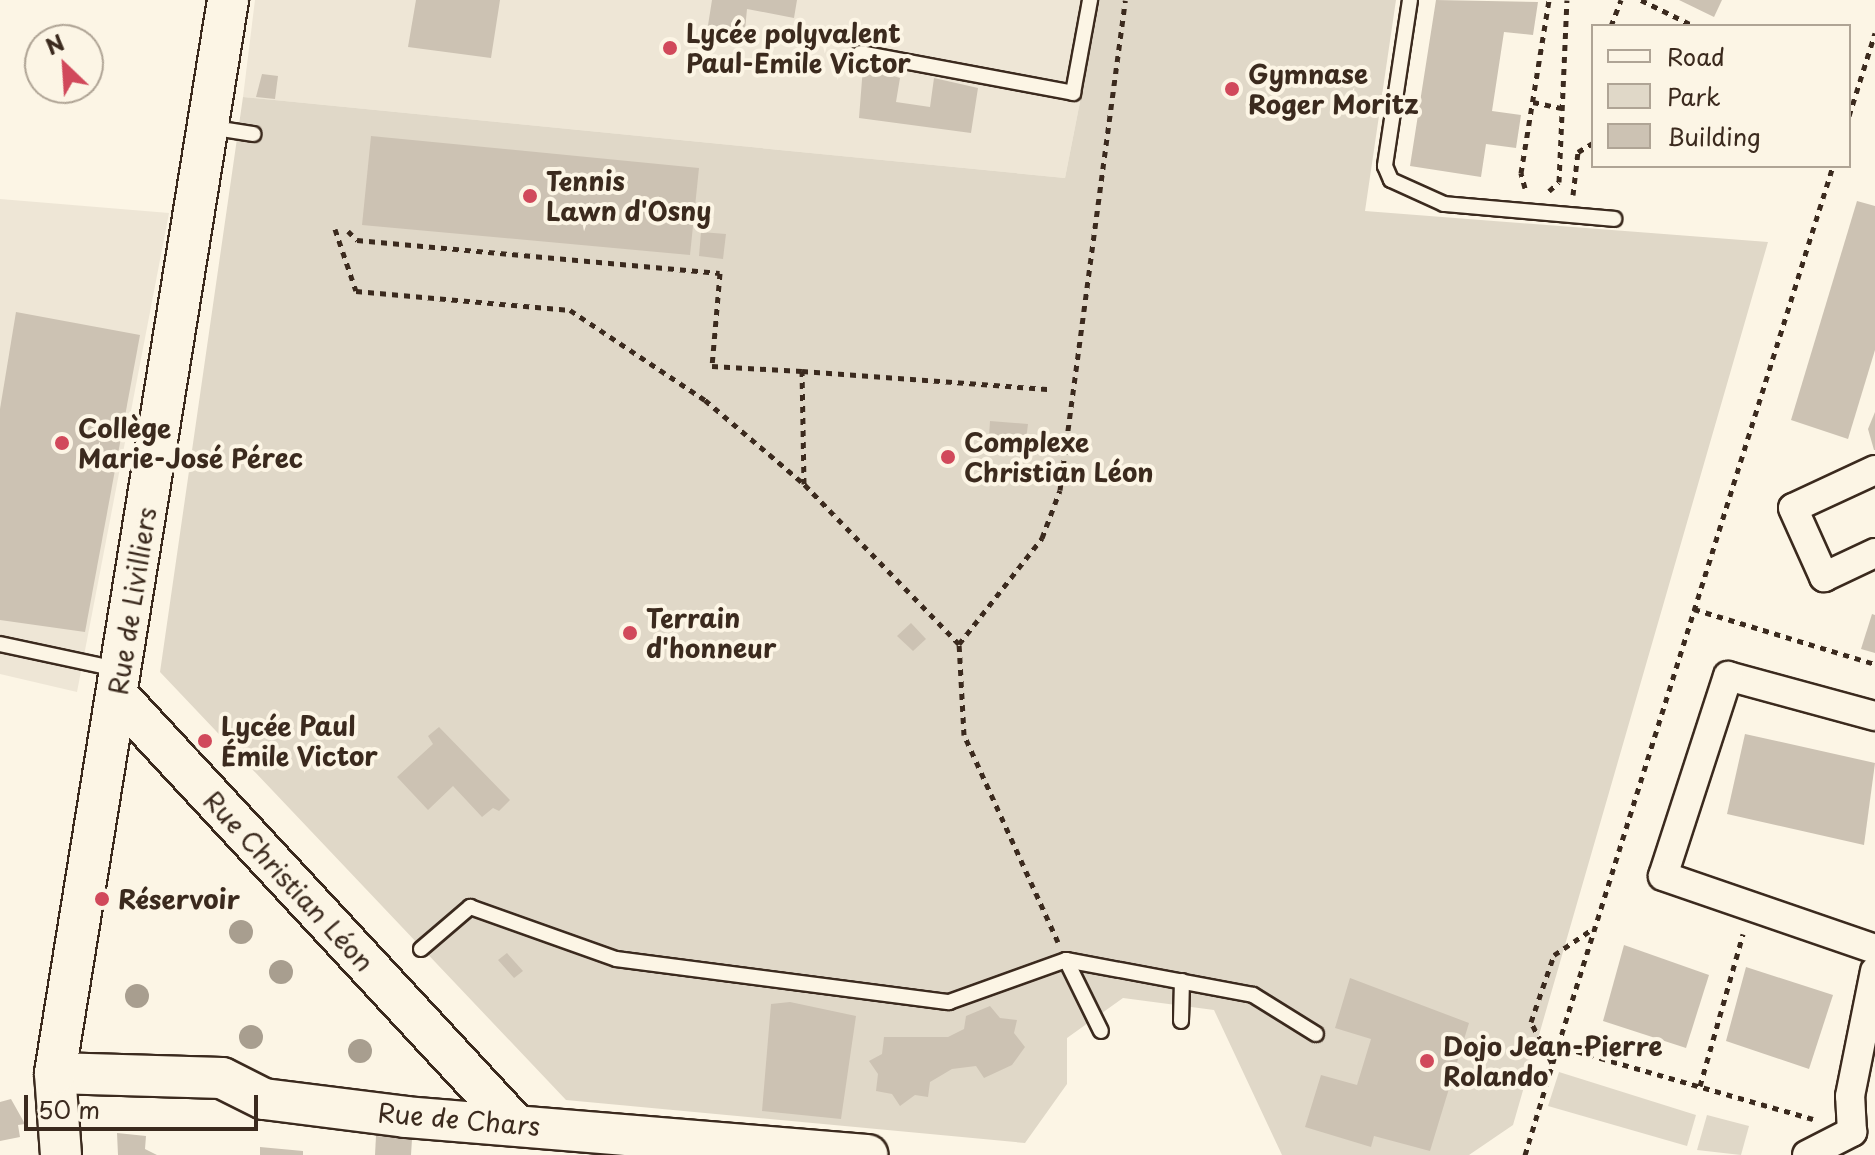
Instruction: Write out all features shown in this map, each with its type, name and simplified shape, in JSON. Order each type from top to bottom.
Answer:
[{"type":"street","name":"Rue de Livilliers","points":[[61,1155],[55,1073],[228,0]]},
{"type":"street","points":[[1875,470],[1793,508],[1824,577],[1875,553]]},
{"type":"street","points":[[1875,716],[1728,676],[1663,876],[1875,949]]},
{"type":"street","name":"Rue Christian Léon","points":[[119,682],[511,1120]]},
{"type":"street","points":[[1807,1155],[1852,1132],[1850,1096],[1875,971]]},
{"type":"street","points":[[434,1120],[456,1091],[461,1067]]},
{"type":"street","name":"Rue de Chars","points":[[55,1073],[222,1078],[264,1099],[434,1120],[511,1120],[605,1135],[867,1155]]},
{"type":"lane","points":[[860,53],[1073,93],[1090,0]]},
{"type":"lane","points":[[1410,0],[1385,166],[1391,180],[1444,204],[1614,219]]},
{"type":"lane","points":[[208,127],[253,134]]},
{"type":"lane","points":[[0,644],[119,682]]},
{"type":"lane","points":[[421,949],[470,907],[616,959],[949,1002],[1066,960],[1253,995],[1316,1034]]},
{"type":"lane","points":[[1066,960],[1101,1031]]},
{"type":"lane","points":[[1181,1021],[1182,981]]},
{"type":"path","points":[[959,644],[1042,538],[1060,490],[1125,0]]},
{"type":"path","points":[[1530,193],[1521,173],[1549,0]]},
{"type":"path","points":[[1541,193],[1559,182],[1565,109],[1567,0]]},
{"type":"path","points":[[1612,24],[1621,0]]},
{"type":"path","points":[[1641,0],[1690,24]]},
{"type":"path","points":[[1851,110],[1875,33]]},
{"type":"path","points":[[1533,102],[1565,109]]},
{"type":"path","points":[[1572,215],[1578,152],[1591,144]]},
{"type":"path","points":[[335,229],[356,291],[570,310],[705,400],[804,484],[959,644],[964,735],[1066,960]]},
{"type":"path","points":[[348,231],[357,240],[720,273],[712,366],[1050,389]]},
{"type":"path","points":[[802,371],[804,484]]},
{"type":"path","points":[[1694,609],[1875,664]]},
{"type":"path","points":[[1700,1086],[1750,906]]},
{"type":"path","points":[[1552,1063],[1531,1022],[1554,955],[1595,927]]},
{"type":"path","points":[[1525,1155],[1558,1046]]},
{"type":"shaded area","name":"Lycée polyvalent Paul-Emile Victor","points":[[255,0],[1100,0],[1065,178],[243,97]]},
{"type":"shaded area","name":"Collège Marie-José Pérec","points":[[0,199],[169,213],[77,692],[0,674]]},
{"type":"green space","name":"Complexe Christian Léon","points":[[1100,0],[1396,0],[1365,211],[1768,242],[1513,1125],[1469,1155],[1282,1155],[1214,1010],[1123,998],[1067,1038],[1067,1084],[1025,1143],[566,1100],[160,672],[243,97],[1065,178]]},
{"type":"green space","points":[[1559,1072],[1696,1115],[1687,1146],[1548,1106]]},
{"type":"green space","points":[[1707,1115],[1749,1126],[1741,1155],[1697,1150]]},
{"type":"building","points":[[416,0],[500,0],[491,58],[408,47]]},
{"type":"building","points":[[712,0],[797,0],[794,18],[747,9],[745,30],[706,38]]},
{"type":"building","points":[[1436,0],[1538,2],[1533,35],[1504,32],[1492,111],[1521,115],[1516,148],[1486,144],[1481,177],[1410,166]]},
{"type":"building","points":[[1679,0],[1722,0],[1714,17]]},
{"type":"building","points":[[863,67],[900,78],[896,102],[930,107],[934,78],[978,88],[971,133],[859,118]]},
{"type":"building","points":[[262,74],[278,76],[275,99],[256,97]]},
{"type":"building","name":"Tennis Lawn d'Osny","points":[[371,136],[699,168],[690,255],[362,225]]},
{"type":"building","points":[[1857,201],[1875,206],[1875,350],[1848,439],[1791,420]]},
{"type":"building","points":[[701,232],[726,234],[723,259],[699,256]]},
{"type":"building","points":[[16,312],[140,335],[85,632],[0,620],[0,409]]},
{"type":"building","points":[[1875,412],[1875,450],[1874,450],[1868,429]]},
{"type":"building","points":[[990,421],[1028,424],[1024,455],[988,451]]},
{"type":"building","points":[[1872,614],[1875,615],[1875,653],[1861,649]]},
{"type":"building","points":[[911,623],[926,639],[913,651],[897,636]]},
{"type":"building","points":[[439,727],[510,800],[499,811],[493,808],[482,817],[453,786],[428,810],[397,777],[433,744],[428,736]]},
{"type":"building","points":[[1745,734],[1875,763],[1864,845],[1727,814]]},
{"type":"building","points":[[1624,945],[1709,975],[1686,1048],[1603,1021]]},
{"type":"building","points":[[507,953],[523,971],[514,978],[498,960]]},
{"type":"building","points":[[1746,967],[1833,995],[1809,1069],[1726,1041]]},
{"type":"building","name":"Dojo Jean-Pierre Rolando","points":[[1350,978],[1469,1023],[1430,1151],[1374,1136],[1371,1147],[1305,1127],[1321,1075],[1357,1085],[1371,1039],[1335,1028]]},
{"type":"building","points":[[790,1002],[856,1016],[841,1119],[762,1111],[771,1004]]},
{"type":"building","points":[[990,1006],[1000,1018],[1017,1020],[1014,1033],[1025,1047],[1012,1065],[984,1078],[976,1066],[952,1069],[930,1082],[928,1097],[915,1095],[900,1106],[892,1094],[876,1091],[878,1074],[869,1061],[882,1054],[884,1037],[948,1037],[964,1029],[966,1016]]},
{"type":"building","points":[[11,1099],[25,1124],[18,1125],[20,1137],[0,1141],[0,1102]]},
{"type":"building","points":[[117,1133],[146,1136],[145,1149],[157,1155],[118,1155]]},
{"type":"building","points":[[376,1136],[412,1139],[411,1155],[375,1155]]},
{"type":"building","points":[[260,1147],[303,1151],[303,1155],[260,1155]]},
{"type":"place","name":"Lycée polyvalent Paul-Emile Victor","points":[[670,48]]},
{"type":"place","name":"Gymnase Roger Moritz","points":[[1232,89]]},
{"type":"place","name":"Tennis Lawn d'Osny","points":[[530,196]]},
{"type":"place","name":"Collège Marie-José Pérec","points":[[62,443]]},
{"type":"place","name":"Complexe Christian Léon","points":[[948,457]]},
{"type":"place","name":"Terrain d'honneur","points":[[630,633]]},
{"type":"place","name":"Lycée Paul Émile Victor","points":[[205,741]]},
{"type":"place","name":"Réservoir","points":[[102,899]]},
{"type":"place","name":"Dojo Jean-Pierre Rolando","points":[[1427,1061]]}]
